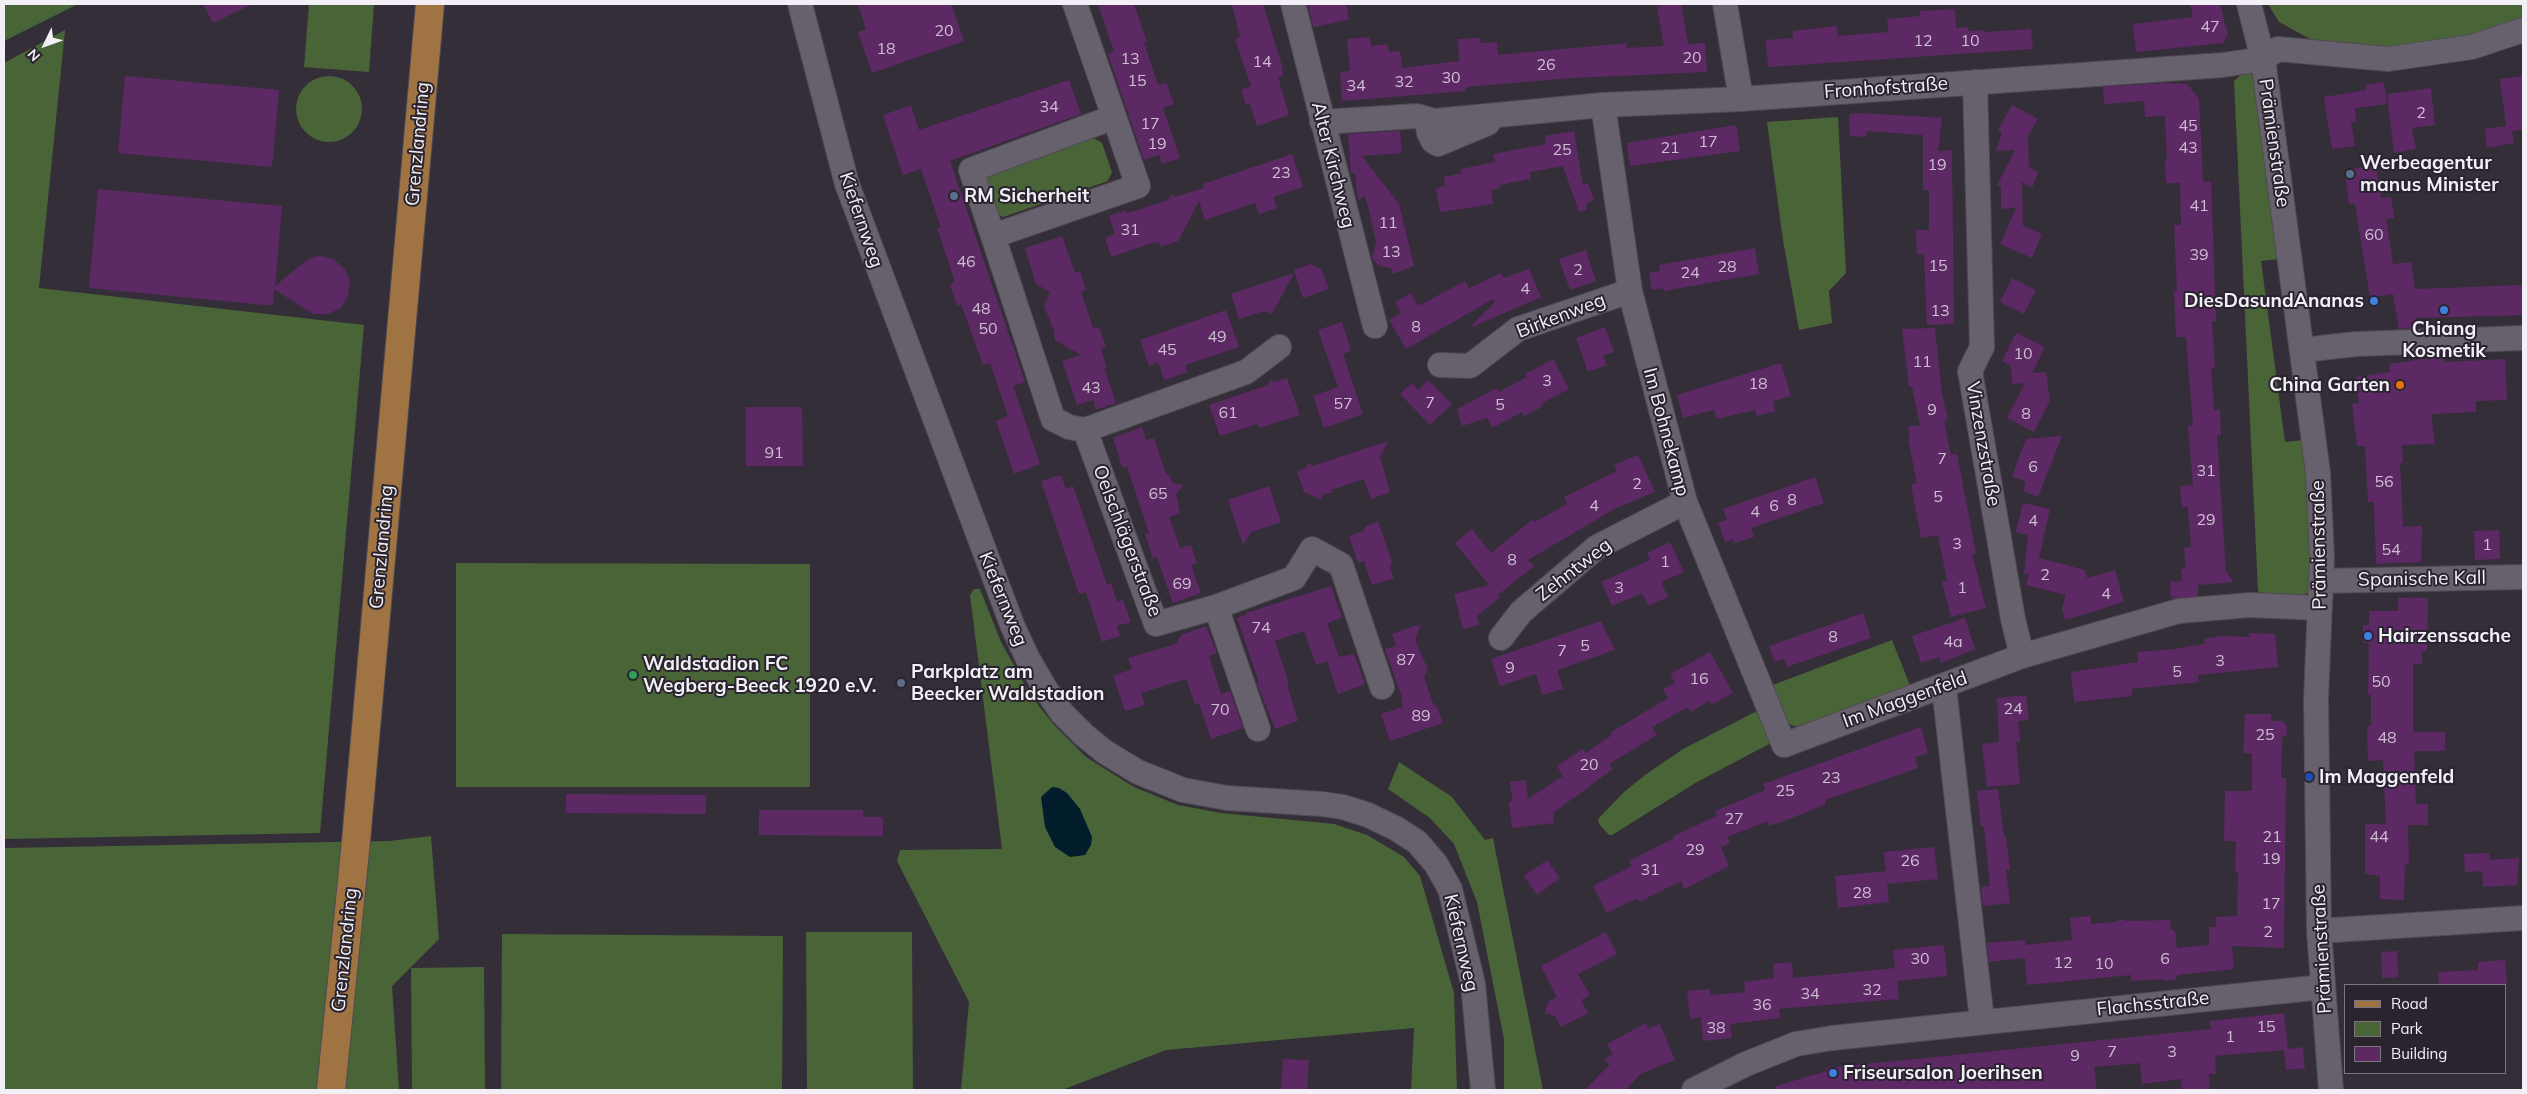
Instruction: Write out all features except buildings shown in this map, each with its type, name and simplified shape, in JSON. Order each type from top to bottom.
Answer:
[{"type":"main road","name":"Grenzlandring","points":[[331,1090],[356,841],[430,4]]},
{"type":"street","name":"Kiefernweg","points":[[800,4],[847,184],[1013,627],[1028,659],[1046,690],[1062,713],[1084,735],[1105,752],[1138,772],[1182,790],[1227,798],[1343,807],[1368,815],[1397,829],[1417,842],[1436,864],[1450,890],[1473,984],[1482,1090]]},
{"type":"street","points":[[993,236],[1138,186],[1075,4]]},
{"type":"street","name":"Alter Kirchweg","points":[[1293,4],[1375,326]]},
{"type":"street","points":[[1725,4],[1741,99]]},
{"type":"street","name":"Prämienstraße","points":[[2249,4],[2263,59],[2318,473],[2321,581],[2316,698],[2319,931],[2331,1090]]},
{"type":"street","name":"Fronhofstraße","points":[[1322,122],[1417,116],[1434,121],[1603,105],[1741,99],[2223,65],[2263,59],[2278,49],[2296,49],[2388,59],[2472,46],[2523,30]]},
{"type":"street","name":"Vinzenzstraße","points":[[1975,82],[1982,347],[1970,371],[2013,619],[2022,656]]},
{"type":"street","name":"Im Bohnekamp","points":[[1603,105],[1630,291],[1685,502],[1784,745]]},
{"type":"street","points":[[1114,117],[971,170],[1053,419],[1069,427],[1085,430],[1246,372],[1279,347]]},
{"type":"street","name":"Birkenweg","points":[[1440,365],[1470,366],[1518,329],[1630,291]]},
{"type":"street","points":[[2303,350],[2356,344],[2523,338]]},
{"type":"street","name":"Oelschlägerstraße","points":[[1085,430],[1156,624],[1216,607],[1294,578],[1312,549],[1341,565],[1382,687]]},
{"type":"street","name":"Zehntweg","points":[[1501,638],[1521,612],[1597,547],[1685,502]]},
{"type":"street","name":"Spanische Kall","points":[[2321,581],[2523,577]]},
{"type":"street","name":"Im Maggenfeld","points":[[1784,745],[1944,687],[2022,656],[2179,611],[2250,605],[2320,608]]},
{"type":"street","points":[[1216,607],[1258,729]]},
{"type":"street","points":[[1944,687],[1982,1021]]},
{"type":"street","points":[[2319,931],[2523,918]]},
{"type":"street","name":"Flachsstraße","points":[[1694,1090],[1746,1064],[1796,1044],[1832,1038],[2324,987]]},
{"type":"green space","points":[[4,4],[78,4],[4,41]]},
{"type":"green space","points":[[309,4],[374,4],[369,72],[304,67]]},
{"type":"green space","points":[[2268,4],[2523,4],[2523,18],[2502,27],[2394,52],[2314,41],[2279,22]]},
{"type":"green space","points":[[65,30],[39,288],[364,325],[320,833],[4,839],[4,63]]},
{"type":"green space","points":[[2252,72],[2280,259],[2261,261],[2285,442],[2304,440],[2314,584],[2308,593],[2301,595],[2264,594],[2258,591],[2234,81],[2242,74]]},
{"type":"green space","points":[[329,76],[342,79],[352,86],[359,96],[362,109],[359,122],[352,132],[342,139],[329,142],[316,139],[306,132],[299,122],[296,109],[299,96],[306,86],[316,79]]},
{"type":"green space","points":[[1838,117],[1846,273],[1829,291],[1832,323],[1799,330],[1783,240],[1767,122]]},
{"type":"green space","points":[[1094,138],[1102,143],[1112,172],[1108,181],[1003,217],[994,213],[983,183],[987,175]]},
{"type":"green space","name":"Waldstadion FC Wegberg-Beeck 1920 e.V.","points":[[456,563],[810,564],[810,787],[456,787]]},
{"type":"green space","points":[[974,589],[980,589],[1001,642],[1031,696],[1054,725],[1086,757],[1134,787],[1178,805],[1221,813],[1334,824],[1367,835],[1404,857],[1420,876],[1454,993],[1457,1090],[1411,1090],[1414,1028],[1166,1050],[1062,1090],[961,1090],[969,1002],[897,861],[900,850],[1002,849],[970,595]]},
{"type":"green space","points":[[1892,640],[1911,688],[1799,727],[1791,725],[1770,686]]},
{"type":"green space","points":[[1755,712],[1762,714],[1772,738],[1769,744],[1697,782],[1612,835],[1609,835],[1599,824],[1598,819],[1624,792],[1645,775],[1683,749]]},
{"type":"green space","points":[[1399,762],[1452,797],[1485,840],[1493,838],[1543,1090],[1504,1090],[1504,1039],[1477,902],[1454,844],[1430,818],[1388,789]]},
{"type":"green space","points":[[431,836],[439,939],[392,986],[399,1090],[4,1090],[4,848],[389,841]]},
{"type":"green space","points":[[806,932],[912,932],[913,1090],[807,1090]]},
{"type":"green space","points":[[502,934],[783,936],[782,1090],[501,1090]]},
{"type":"green space","points":[[484,967],[485,1090],[412,1090],[411,968]]},
{"type":"water","points":[[1052,787],[1059,788],[1067,793],[1080,809],[1092,837],[1091,845],[1085,855],[1070,857],[1055,847],[1045,827],[1041,797]]},
{"type":"place","name":"Werbeagentur manus Minister","points":[[2350,174]]},
{"type":"place","name":"RM Sicherheit","points":[[954,196]]},
{"type":"place","name":"DiesDasundAnanas","points":[[2374,301]]},
{"type":"place","name":"Chiang Kosmetik","points":[[2444,310]]},
{"type":"place","name":"China Garten","points":[[2400,385]]},
{"type":"place","name":"Hairzenssache","points":[[2368,636]]},
{"type":"place","name":"Waldstadion FC Wegberg-Beeck 1920 e.V.","points":[[633,675]]},
{"type":"place","name":"Parkplatz am Beecker Waldstadion","points":[[901,683]]},
{"type":"place","name":"Im Maggenfeld","points":[[2309,777]]},
{"type":"place","name":"Friseursalon Joerihsen","points":[[1833,1073]]}]
